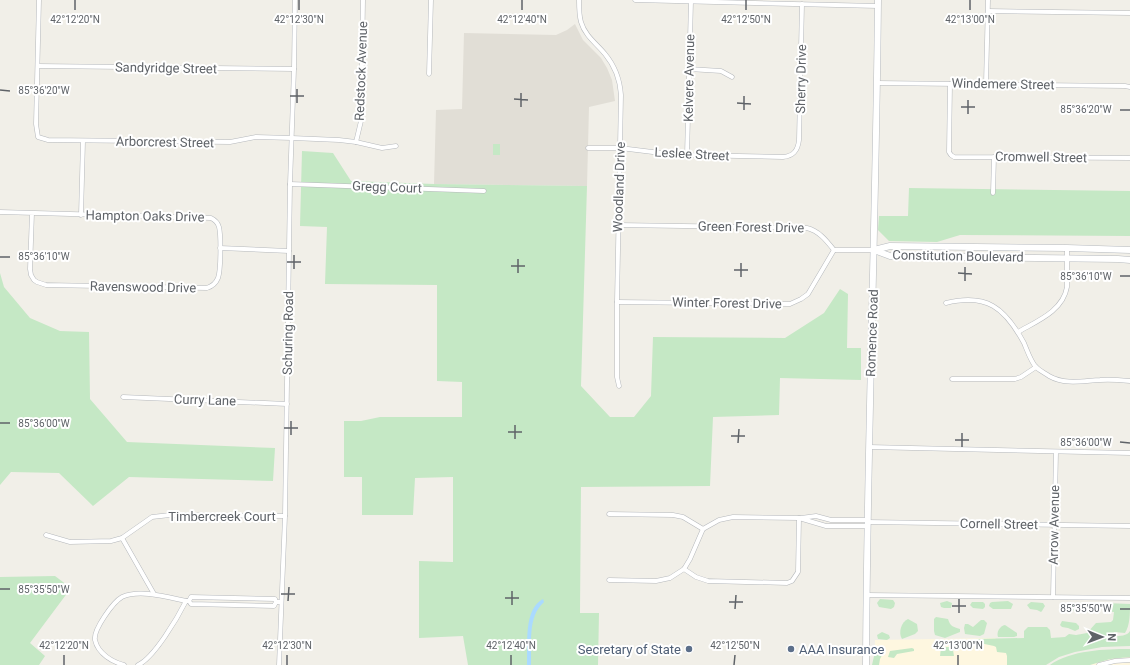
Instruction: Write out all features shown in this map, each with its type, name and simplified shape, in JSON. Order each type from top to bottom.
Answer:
[{"type":"street","points":[[38,66],[39,0]]},
{"type":"street","name":"Schuring Road","points":[[278,665],[279,602],[285,516],[290,184],[295,0]]},
{"type":"street","name":"Redstock Avenue","points":[[356,142],[361,121],[363,0]]},
{"type":"street","points":[[430,74],[431,0]]},
{"type":"street","name":"Woodland Drive","points":[[579,0],[580,20],[583,27],[611,62],[618,77],[622,105],[617,302],[617,377],[619,386]]},
{"type":"street","points":[[636,0],[802,4],[878,3]]},
{"type":"street","points":[[986,84],[988,0]]},
{"type":"street","name":"Kelvere Avenue","points":[[687,155],[690,1]]},
{"type":"street","name":"Romence Road","points":[[866,665],[867,523],[874,250],[878,3]]},
{"type":"street","name":"Sherry Drive","points":[[795,152],[799,140],[802,4]]},
{"type":"street","points":[[988,11],[1130,13]]},
{"type":"street","name":"Sandyridge Street","points":[[38,66],[294,69]]},
{"type":"street","name":"Arborcrest Street","points":[[38,66],[36,124],[38,137],[48,140],[230,142],[256,137],[339,140],[382,148],[396,146]]},
{"type":"street","points":[[689,69],[721,71],[732,77]]},
{"type":"street","name":"Windemere Street","points":[[877,83],[1130,87]]},
{"type":"street","name":"Cromwell Street","points":[[950,84],[949,152],[954,157],[1130,158]]},
{"type":"street","points":[[81,215],[83,141]]},
{"type":"street","name":"Leslee Street","points":[[588,148],[620,148],[687,155],[783,157],[790,156],[795,152]]},
{"type":"street","points":[[993,193],[994,157]]},
{"type":"street","name":"Gregg Court","points":[[290,184],[484,191]]},
{"type":"street","name":"Hampton Oaks Drive","points":[[0,212],[211,218],[217,222],[220,248]]},
{"type":"street","name":"Ravenswood Drive","points":[[32,213],[31,275],[34,280],[46,285],[207,288],[214,285],[218,278],[220,248]]},
{"type":"street","name":"Green Forest Drive","points":[[618,225],[807,228],[814,230],[824,237],[834,250]]},
{"type":"street","name":"Constitution Boulevard","points":[[874,250],[890,246],[1130,250]]},
{"type":"street","points":[[220,248],[289,251]]},
{"type":"street","points":[[1018,332],[1053,311],[1062,302],[1067,287],[1068,248]]},
{"type":"street","points":[[834,250],[874,250]]},
{"type":"street","name":"Winter Forest Drive","points":[[617,302],[790,304],[802,299],[808,294],[834,250]]},
{"type":"street","name":"Constitution Boulevard","points":[[874,250],[890,256],[1130,260]]},
{"type":"street","points":[[946,303],[970,299],[983,301],[1000,310],[1018,332],[1036,367],[1051,377],[1064,382],[1116,379],[1130,381]]},
{"type":"street","points":[[952,379],[1015,379],[1021,377],[1036,367]]},
{"type":"street","name":"Curry Lane","points":[[123,397],[287,404]]},
{"type":"street","points":[[869,448],[1130,453]]},
{"type":"street","name":"Arrow Avenue","points":[[1053,597],[1056,452]]},
{"type":"street","points":[[609,514],[673,515],[683,517],[703,530]]},
{"type":"street","name":"Timbercreek Court","points":[[46,535],[70,542],[105,542],[122,538],[152,517],[170,515],[285,516]]},
{"type":"street","points":[[609,580],[656,581],[670,578],[684,569],[703,530],[720,520],[733,517],[799,518],[816,516],[831,520],[867,523]]},
{"type":"street","points":[[799,518],[826,526],[867,523]]},
{"type":"street","points":[[684,569],[696,577],[708,581],[787,583],[792,580],[798,572],[799,518]]},
{"type":"street","name":"Cornell Street","points":[[867,523],[1130,526]]},
{"type":"street","points":[[122,538],[154,594]]},
{"type":"street","points":[[124,665],[115,662],[102,652],[95,636],[105,616],[116,601],[123,597],[132,594],[154,594],[187,601],[191,604],[274,606],[279,602],[275,599],[191,597],[187,601],[155,650],[145,661],[138,665]]},
{"type":"street","points":[[867,595],[1130,598]]},
{"type":"street","points":[[1099,665],[1115,661],[1130,660]]},
{"type":"shaded area","points":[[575,24],[583,40],[601,58],[607,68],[612,80],[615,101],[589,107],[587,186],[434,184],[436,110],[462,109],[464,33],[556,35]]},
{"type":"shaded area","points":[[995,638],[1031,665],[874,665],[875,640]]},
{"type":"shaded area","points":[[1130,655],[1130,665],[1077,665]]},
{"type":"green space","points":[[493,144],[500,144],[500,155],[493,155]]},
{"type":"green space","points":[[302,151],[333,153],[351,181],[434,184],[587,186],[581,386],[610,417],[634,417],[651,396],[653,337],[785,338],[824,313],[840,289],[848,294],[847,348],[861,348],[861,380],[780,378],[779,415],[713,417],[710,486],[581,487],[580,613],[599,613],[598,665],[468,665],[463,636],[419,638],[419,561],[453,562],[453,477],[415,478],[413,515],[362,515],[362,477],[344,477],[344,421],[361,421],[380,417],[462,417],[462,382],[437,381],[437,285],[325,284],[327,227],[300,226]]},
{"type":"green space","points":[[909,188],[1130,191],[1130,236],[960,235],[937,242],[889,241],[878,230],[879,216],[908,216]]},
{"type":"green space","points":[[0,273],[4,287],[30,318],[60,331],[89,332],[90,399],[127,442],[275,448],[273,481],[129,477],[93,506],[59,473],[11,472],[0,485]]},
{"type":"green space","points":[[55,576],[71,588],[30,643],[45,656],[39,665],[0,665],[0,577]]},
{"type":"green space","points":[[880,599],[893,600],[895,603],[894,607],[891,609],[879,607],[877,603]]},
{"type":"green space","points":[[947,601],[952,603],[951,608],[941,607],[940,603]]},
{"type":"green space","points":[[1008,601],[1013,604],[1011,609],[993,609],[989,606],[992,602]]},
{"type":"green space","points":[[972,602],[983,602],[985,607],[983,609],[973,608],[970,605]]},
{"type":"green space","points":[[1031,602],[1043,603],[1045,606],[1041,612],[1030,609],[1027,605]]},
{"type":"green space","points":[[1068,603],[1086,603],[1091,604],[1092,607],[1090,612],[1083,613],[1067,609],[1065,606]]},
{"type":"green space","points":[[1102,604],[1130,604],[1127,630],[1125,633],[1114,632],[1113,634],[1114,636],[1123,635],[1130,631],[1130,646],[1102,647],[1075,652],[1059,657],[1046,665],[1007,665],[1006,653],[997,652],[996,647],[994,646],[975,642],[975,639],[1024,638],[1024,631],[1028,627],[1047,627],[1050,630],[1051,638],[1065,637],[1069,634],[1076,635],[1087,633],[1096,623],[1111,622],[1113,620],[1114,612],[1104,611],[1101,608]]},
{"type":"green space","points":[[936,617],[948,619],[952,626],[960,629],[960,632],[945,638],[935,635],[934,619]]},
{"type":"green space","points":[[908,619],[917,624],[918,631],[915,634],[902,639],[900,634],[901,628]]},
{"type":"green space","points":[[981,620],[984,620],[987,623],[984,634],[980,636],[965,634],[965,624],[973,627]]},
{"type":"green space","points":[[1062,621],[1076,623],[1079,626],[1079,629],[1075,631],[1062,627],[1060,625]]},
{"type":"green space","points":[[1005,625],[1017,633],[1017,636],[998,637],[999,630]]},
{"type":"green space","points":[[882,632],[889,635],[890,638],[887,640],[878,639],[877,635]]},
{"type":"green space","points":[[941,647],[951,647],[954,656],[940,656]]},
{"type":"green space","points":[[912,648],[914,651],[897,654],[894,658],[888,657],[890,651]]},
{"type":"green space","points":[[1130,649],[1130,657],[1110,659],[1090,665],[1050,665],[1068,656],[1088,651]]},
{"type":"green space","points":[[879,650],[883,653],[879,665],[872,665],[875,652]]},
{"type":"water","points":[[543,599],[544,602],[535,615],[533,623],[531,665],[527,665],[529,619],[532,611]]},
{"type":"place","name":"Secretary of State","points":[[689,649]]},
{"type":"place","name":"AAA Insurance","points":[[791,649]]}]
